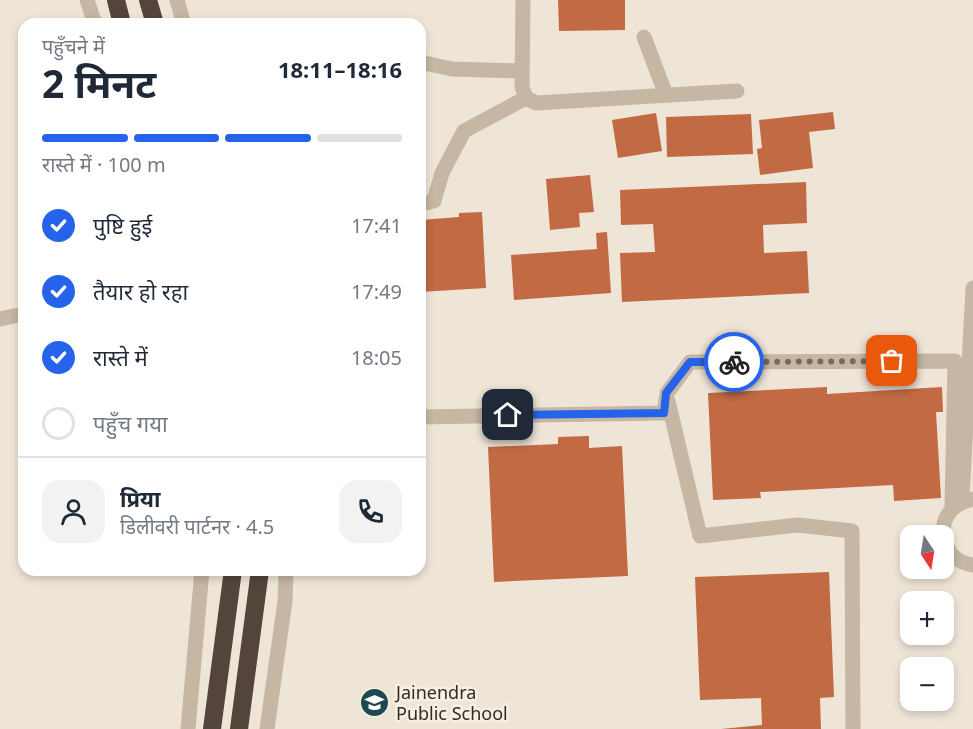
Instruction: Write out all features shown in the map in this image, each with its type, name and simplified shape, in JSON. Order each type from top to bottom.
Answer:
[{"type":"highway","points":[[116,0],[120,18]]},
{"type":"highway","points":[[148,0],[152,18]]},
{"type":"highway","points":[[212,729],[232,576]]},
{"type":"highway","points":[[239,729],[259,576]]},
{"type":"street","points":[[87,0],[92,18]]},
{"type":"street","points":[[177,0],[182,18]]},
{"type":"street","points":[[523,0],[522,87],[526,98],[536,103],[737,91]]},
{"type":"street","points":[[644,37],[666,95]]},
{"type":"street","points":[[426,63],[452,69],[522,71]]},
{"type":"street","points":[[426,203],[434,201],[442,173],[464,131],[526,98]]},
{"type":"street","points":[[945,525],[946,516],[962,503],[973,288]]},
{"type":"street","points":[[0,319],[18,315]]},
{"type":"street","points":[[426,417],[664,413],[666,393],[690,362],[955,361],[962,503]]},
{"type":"street","points":[[666,393],[700,536],[798,525],[852,531],[853,729]]},
{"type":"street","points":[[954,557],[973,566]]},
{"type":"street","points":[[188,729],[201,576]]},
{"type":"street","points":[[267,729],[285,601],[286,576]]},
{"type":"building","points":[[558,0],[625,0],[625,30],[559,31]]},
{"type":"building","points":[[833,112],[835,129],[809,132],[813,168],[760,175],[757,149],[762,148],[759,120]]},
{"type":"building","points":[[656,113],[662,151],[618,158],[612,120]]},
{"type":"building","points":[[751,114],[753,154],[667,157],[666,117]]},
{"type":"building","points":[[590,175],[594,212],[579,213],[580,227],[550,230],[546,179]]},
{"type":"building","points":[[806,182],[807,223],[763,225],[764,253],[807,251],[809,293],[622,302],[620,253],[655,252],[653,224],[621,225],[620,190]]},
{"type":"building","points":[[482,212],[486,288],[426,292],[426,220],[459,217],[459,213]]},
{"type":"building","points":[[607,232],[611,293],[514,300],[511,255],[597,249],[596,233]]},
{"type":"building","points":[[827,387],[827,394],[942,387],[943,412],[936,412],[941,498],[894,501],[893,485],[760,492],[761,498],[713,500],[708,393]]},
{"type":"building","points":[[589,436],[589,448],[622,446],[628,576],[494,582],[488,447],[558,444],[558,437]]},
{"type":"building","points":[[829,572],[834,697],[820,698],[821,729],[721,729],[762,725],[761,698],[700,700],[695,577]]},
{"type":"way so far","points":[[734,362],[892,361]]},
{"type":"place","name":"Jainendra Public School","points":[[375,702]]},
{"type":"route","points":[[508,415],[664,413],[666,393],[690,362],[734,362]]}]
